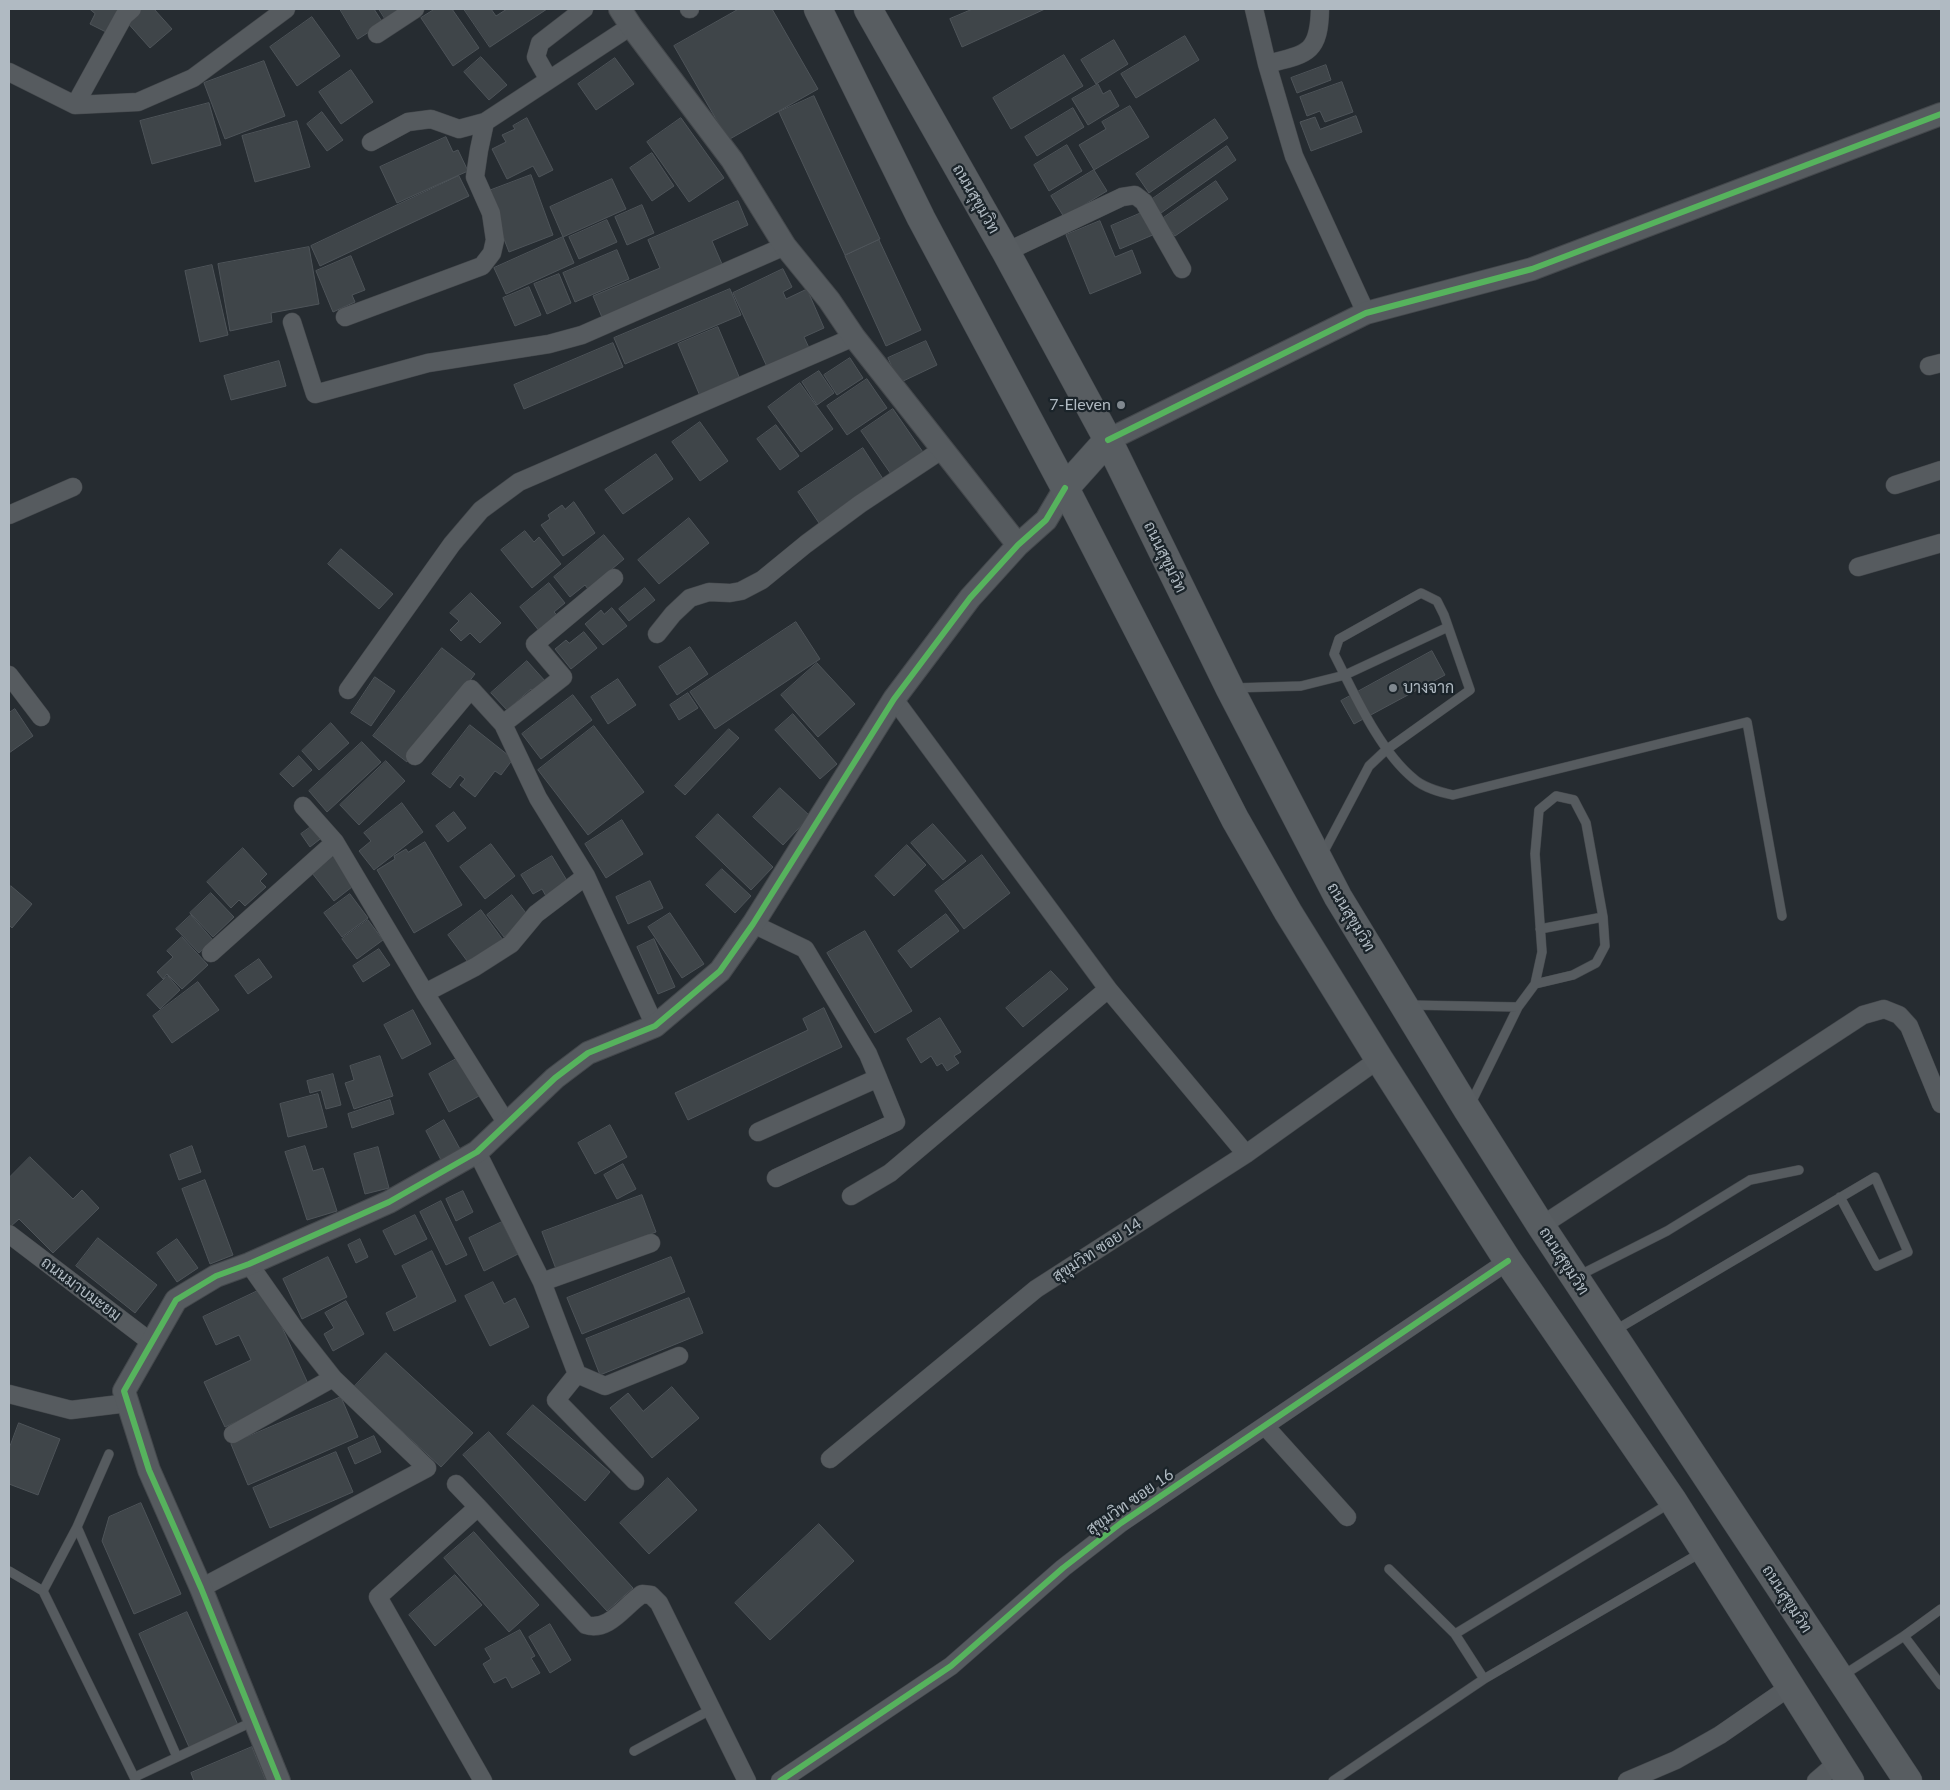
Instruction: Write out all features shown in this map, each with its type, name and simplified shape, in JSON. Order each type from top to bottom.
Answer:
[{"type":"main road","points":[[818,9],[921,218],[1065,488],[1235,819],[1288,912],[1379,1060],[1508,1261],[1673,1501],[1844,1772]]},
{"type":"main road","name":"ถนนสุขุมวิท","points":[[868,9],[1006,252],[1108,440],[1230,688],[1319,862],[1404,1005],[1541,1226],[1908,1781]]},
{"type":"main road","points":[[1065,488],[1108,440]]},
{"type":"street","points":[[75,105],[124,16],[132,9]]},
{"type":"street","points":[[9,72],[75,105],[138,102],[193,78],[286,9]]},
{"type":"street","points":[[377,34],[415,9]]},
{"type":"street","points":[[549,80],[536,57],[540,43],[584,9]]},
{"type":"street","points":[[1254,9],[1267,64],[1294,156],[1366,313]]},
{"type":"street","points":[[1267,64],[1289,58],[1312,46],[1317,40],[1319,32],[1320,9]]},
{"type":"street","points":[[371,142],[408,122],[431,119],[459,129],[485,122],[549,80],[625,18],[732,160],[785,246],[829,300],[854,337],[1018,545]]},
{"type":"street","points":[[1108,440],[1366,313],[1532,269],[1941,114]]},
{"type":"street","points":[[345,317],[482,266],[492,253],[495,240],[491,213],[475,177],[485,122]]},
{"type":"street","points":[[1006,252],[1122,197],[1135,195],[1144,202],[1182,269]]},
{"type":"street","points":[[292,322],[315,394],[428,363],[549,344],[582,335],[785,246]]},
{"type":"street","points":[[348,690],[452,544],[481,510],[519,482],[854,337]]},
{"type":"street","points":[[657,634],[673,614],[690,598],[709,592],[730,593],[741,591],[762,580],[860,504],[943,449]]},
{"type":"street","points":[[1895,485],[1941,470]]},
{"type":"street","points":[[9,515],[73,487]]},
{"type":"street","points":[[279,1781],[201,1588],[149,1470],[124,1391],[176,1300],[216,1276],[249,1264],[389,1202],[477,1152],[555,1078],[588,1053],[655,1026],[720,971],[753,924],[894,700],[970,598],[1018,545],[1046,520],[1065,488]]},
{"type":"street","points":[[1858,567],[1941,543]]},
{"type":"street","points":[[503,724],[563,676],[535,644],[614,578]]},
{"type":"street","points":[[9,675],[41,717]]},
{"type":"street","points":[[415,756],[471,689],[503,724],[538,798],[586,876],[655,1026]]},
{"type":"street","points":[[894,700],[1108,990],[1246,1154]]},
{"type":"street","points":[[303,806],[335,842],[506,1124]]},
{"type":"street","points":[[211,953],[335,842]]},
{"type":"street","points":[[425,993],[475,967],[511,944],[536,914],[586,876]]},
{"type":"street","points":[[753,924],[805,949],[868,1054],[896,1122],[776,1178]]},
{"type":"street","points":[[851,1196],[890,1173],[1108,990]]},
{"type":"street","points":[[1541,1226],[1863,1015],[1884,1009],[1899,1015],[1909,1026],[1941,1104]]},
{"type":"street","name":"สุขุมวิท ซอย 14","points":[[830,1460],[1036,1289],[1246,1154],[1379,1060]]},
{"type":"street","points":[[758,1132],[878,1078]]},
{"type":"street","points":[[477,1152],[542,1282],[577,1374],[605,1386],[679,1356]]},
{"type":"street","name":"ถนนมาบมะยม","points":[[9,1234],[152,1343]]},
{"type":"street","points":[[542,1282],[651,1243]]},
{"type":"street","name":"สุขุมวิท ซอย 16","points":[[780,1781],[951,1666],[1063,1568],[1121,1524],[1508,1261]]},
{"type":"street","points":[[201,1588],[427,1468],[333,1378],[296,1331],[249,1264]]},
{"type":"street","points":[[577,1374],[556,1400],[635,1481]]},
{"type":"street","points":[[233,1434],[333,1378]]},
{"type":"street","points":[[9,1394],[71,1410],[128,1403]]},
{"type":"street","points":[[1265,1426],[1347,1517]]},
{"type":"street","points":[[456,1484],[586,1625],[594,1628],[607,1624],[642,1594],[651,1594],[659,1602],[746,1781]]},
{"type":"street","points":[[478,1506],[378,1597],[483,1781]]},
{"type":"street","points":[[1627,1781],[1676,1760],[1720,1736],[1791,1686]]},
{"type":"street","points":[[1816,1781],[1844,1772]]},
{"type":"lane","points":[[1319,862],[1370,766],[1386,750],[1470,690],[1448,626],[1437,602],[1421,593],[1339,639],[1334,654],[1386,750],[1415,780],[1439,792],[1453,795],[1748,722],[1782,916]]},
{"type":"lane","points":[[1230,688],[1301,686],[1345,675],[1448,626]]},
{"type":"lane","points":[[1468,1109],[1518,1007],[1535,984],[1542,952],[1535,854],[1539,810],[1556,796],[1574,800],[1586,823],[1603,917],[1605,946],[1596,963],[1573,975],[1535,984]]},
{"type":"lane","points":[[1540,929],[1603,917]]},
{"type":"lane","points":[[1404,1005],[1518,1007]]},
{"type":"lane","points":[[1576,1278],[1667,1231],[1750,1180],[1799,1170]]},
{"type":"lane","points":[[1612,1332],[1840,1197],[1875,1177],[1908,1252],[1877,1266],[1840,1197]]},
{"type":"lane","points":[[43,1591],[77,1527],[109,1454]]},
{"type":"lane","points":[[1455,1634],[1673,1501]]},
{"type":"lane","points":[[77,1527],[177,1757]]},
{"type":"lane","points":[[1333,1781],[1484,1679],[1705,1550]]},
{"type":"lane","points":[[1389,1569],[1455,1634],[1484,1679]]},
{"type":"lane","points":[[9,1571],[43,1591],[136,1779],[177,1757],[255,1721]]},
{"type":"lane","points":[[1839,1678],[1904,1636],[1941,1609]]},
{"type":"lane","points":[[1904,1636],[1941,1685]]},
{"type":"lane","points":[[634,1751],[712,1710]]},
{"type":"building","points":[[90,9],[126,9],[110,34],[90,24],[95,14]]},
{"type":"building","points":[[139,9],[154,9],[172,29],[150,48],[125,20]]},
{"type":"building","points":[[340,9],[374,9],[383,23],[358,39]]},
{"type":"building","points":[[379,9],[402,9],[386,20]]},
{"type":"building","points":[[435,9],[452,9],[479,48],[453,66],[421,18]]},
{"type":"building","points":[[464,9],[491,9],[496,16],[507,9],[547,9],[490,47]]},
{"type":"building","points":[[739,9],[772,9],[818,89],[728,140],[674,46]]},
{"type":"building","points":[[973,9],[1045,9],[962,47],[950,19]]},
{"type":"building","points":[[312,17],[340,56],[297,86],[270,47]]},
{"type":"building","points":[[1185,36],[1199,60],[1136,98],[1121,74]]},
{"type":"building","points":[[1114,40],[1128,64],[1096,84],[1081,60]]},
{"type":"building","points":[[1064,55],[1083,86],[1011,129],[993,98]]},
{"type":"building","points":[[481,57],[507,85],[489,100],[464,72]]},
{"type":"building","points":[[615,58],[634,84],[596,110],[578,84]]},
{"type":"building","points":[[264,61],[285,116],[225,139],[204,83]]},
{"type":"building","points":[[1326,65],[1331,80],[1297,93],[1291,78]]},
{"type":"building","points":[[351,70],[373,102],[341,124],[319,92]]},
{"type":"building","points":[[1342,82],[1353,112],[1325,122],[1320,111],[1307,116],[1300,97]]},
{"type":"building","points":[[1098,84],[1103,94],[1110,90],[1119,106],[1088,125],[1072,99]]},
{"type":"building","points":[[814,96],[880,239],[845,255],[779,112]]},
{"type":"building","points":[[209,103],[221,145],[152,164],[140,121]]},
{"type":"building","points":[[1130,106],[1149,137],[1094,170],[1079,145],[1106,129],[1102,122]]},
{"type":"building","points":[[1073,108],[1084,127],[1037,156],[1025,137]]},
{"type":"building","points":[[322,112],[343,140],[327,151],[307,124]]},
{"type":"building","points":[[1356,116],[1362,132],[1311,151],[1300,122],[1315,117],[1320,129]]},
{"type":"building","points":[[527,118],[553,170],[539,177],[533,166],[507,179],[492,149],[506,142],[502,135],[515,129],[513,126]]},
{"type":"building","points":[[681,118],[724,178],[689,202],[647,142]]},
{"type":"building","points":[[1215,119],[1228,138],[1149,193],[1136,174]]},
{"type":"building","points":[[297,121],[310,167],[255,182],[242,136]]},
{"type":"building","points":[[446,137],[453,152],[458,150],[468,171],[397,203],[380,167]]},
{"type":"building","points":[[1067,145],[1082,171],[1049,191],[1034,165]]},
{"type":"building","points":[[1227,146],[1236,160],[1161,213],[1151,200]]},
{"type":"building","points":[[652,153],[674,186],[652,201],[630,168]]},
{"type":"building","points":[[1094,170],[1107,191],[1064,217],[1051,196]]},
{"type":"building","points":[[531,175],[553,235],[509,252],[486,192]]},
{"type":"building","points":[[459,176],[469,196],[320,266],[311,246]]},
{"type":"building","points":[[612,179],[626,209],[563,237],[550,207]]},
{"type":"building","points":[[1216,181],[1228,199],[1175,236],[1162,219]]},
{"type":"building","points":[[738,201],[748,225],[712,241],[725,271],[604,322],[593,296],[660,268],[648,240]]},
{"type":"building","points":[[642,205],[654,233],[627,245],[615,217]]},
{"type":"building","points":[[1146,211],[1155,234],[1120,249],[1111,226]]},
{"type":"building","points":[[607,220],[617,242],[579,259],[569,237]]},
{"type":"building","points":[[1100,221],[1115,257],[1132,250],[1141,273],[1090,294],[1066,235]]},
{"type":"building","points":[[563,237],[574,263],[506,294],[494,268]]},
{"type":"building","points":[[879,240],[921,330],[886,346],[845,256]]},
{"type":"building","points":[[309,247],[319,304],[271,313],[272,322],[230,331],[218,264]]},
{"type":"building","points":[[617,250],[629,279],[575,302],[563,273]]},
{"type":"building","points":[[351,256],[365,290],[352,295],[355,302],[333,312],[316,271]]},
{"type":"building","points":[[212,265],[228,335],[200,342],[185,271]]},
{"type":"building","points":[[783,269],[792,287],[783,292],[786,299],[807,289],[824,328],[804,337],[810,350],[768,369],[733,293]]},
{"type":"building","points":[[559,274],[571,303],[547,314],[534,284]]},
{"type":"building","points":[[529,287],[541,315],[515,326],[503,298]]},
{"type":"building","points":[[730,289],[741,315],[625,364],[614,338]]},
{"type":"building","points":[[718,327],[740,379],[700,396],[678,344]]},
{"type":"building","points":[[926,341],[937,365],[899,383],[888,358]]},
{"type":"building","points":[[613,343],[623,367],[524,409],[514,385]]},
{"type":"building","points":[[850,358],[863,378],[837,395],[824,375]]},
{"type":"building","points":[[279,361],[286,386],[231,400],[224,376]]},
{"type":"building","points":[[819,371],[834,393],[817,405],[802,382]]},
{"type":"building","points":[[867,379],[887,408],[847,435],[827,406]]},
{"type":"building","points":[[800,383],[833,429],[801,452],[768,407]]},
{"type":"building","points":[[893,409],[925,455],[893,477],[861,431]]},
{"type":"building","points":[[700,422],[728,461],[700,481],[672,442]]},
{"type":"building","points":[[776,425],[799,456],[780,470],[757,439]]},
{"type":"building","points":[[863,448],[885,482],[821,526],[798,492]]},
{"type":"building","points":[[656,454],[673,479],[623,514],[605,490]]},
{"type":"building","points":[[574,502],[595,533],[563,556],[541,525],[550,519],[548,515],[562,505],[565,509]]},
{"type":"building","points":[[689,518],[709,543],[659,584],[638,560]]},
{"type":"building","points":[[525,531],[534,542],[539,537],[561,564],[532,588],[501,550]]},
{"type":"building","points":[[604,535],[624,559],[588,589],[585,585],[570,597],[554,577]]},
{"type":"building","points":[[341,549],[393,594],[379,609],[328,564]]},
{"type":"building","points":[[549,583],[565,603],[554,612],[559,617],[540,632],[520,607]]},
{"type":"building","points":[[645,588],[655,600],[629,621],[619,609]]},
{"type":"building","points":[[471,593],[501,623],[480,643],[470,633],[461,641],[450,630],[459,621],[450,613]]},
{"type":"building","points":[[612,608],[627,626],[603,645],[585,624],[601,610],[604,614]]},
{"type":"building","points":[[796,622],[820,659],[715,729],[690,692]]},
{"type":"building","points":[[584,632],[597,648],[571,669],[555,649],[566,640],[569,643]]},
{"type":"building","points":[[690,647],[708,674],[677,695],[659,667]]},
{"type":"building","points":[[442,648],[475,674],[407,762],[373,736]]},
{"type":"building","name":"บางจาก","points":[[1432,651],[1445,675],[1354,724],[1341,701]]},
{"type":"building","points":[[527,661],[546,682],[534,692],[531,689],[507,710],[491,693]]},
{"type":"building","points":[[817,663],[855,704],[818,737],[781,695]]},
{"type":"building","points":[[375,677],[395,691],[371,726],[351,713]]},
{"type":"building","points":[[618,679],[636,705],[608,724],[591,697]]},
{"type":"building","points":[[688,693],[698,708],[679,720],[670,705]]},
{"type":"building","points":[[573,695],[592,720],[541,759],[522,734]]},
{"type":"building","points":[[15,709],[33,736],[9,753],[9,713]]},
{"type":"building","points":[[793,714],[837,764],[820,779],[775,730]]},
{"type":"building","points":[[331,723],[349,743],[319,770],[302,751]]},
{"type":"building","points":[[470,725],[513,759],[501,775],[495,771],[475,797],[460,785],[465,779],[460,775],[450,788],[432,774]]},
{"type":"building","points":[[594,726],[644,792],[588,835],[538,770]]},
{"type":"building","points":[[729,729],[739,738],[685,795],[675,786]]},
{"type":"building","points":[[362,742],[381,762],[327,812],[309,791]]},
{"type":"building","points":[[299,756],[312,770],[293,787],[280,774]]},
{"type":"building","points":[[386,761],[405,781],[359,825],[340,805]]},
{"type":"building","points":[[780,788],[810,816],[783,845],[753,817]]},
{"type":"building","points":[[402,803],[423,832],[374,870],[359,851],[371,841],[364,833]]},
{"type":"building","points":[[454,812],[466,828],[448,842],[436,826]]},
{"type":"building","points":[[718,814],[773,867],[751,890],[696,837]]},
{"type":"building","points":[[622,820],[643,854],[606,878],[585,844]]},
{"type":"building","points":[[315,824],[324,836],[310,847],[301,834]]},
{"type":"building","points":[[933,824],[966,861],[943,880],[911,843]]},
{"type":"building","points":[[425,842],[462,905],[414,933],[377,870],[395,859],[394,856],[406,849],[408,852]]},
{"type":"building","points":[[491,844],[515,876],[485,899],[460,867]]},
{"type":"building","points":[[907,845],[926,865],[894,896],[875,876]]},
{"type":"building","points":[[243,848],[267,874],[260,881],[266,887],[245,906],[239,900],[231,908],[207,882]]},
{"type":"building","points":[[335,855],[357,883],[334,901],[312,873]]},
{"type":"building","points":[[982,855],[1010,893],[964,929],[935,891]]},
{"type":"building","points":[[552,856],[569,884],[547,898],[542,889],[533,894],[521,875]]},
{"type":"building","points":[[722,869],[751,896],[735,913],[706,885]]},
{"type":"building","points":[[650,881],[663,908],[628,924],[616,897]]},
{"type":"building","points":[[11,886],[32,904],[12,928],[9,925],[9,888]]},
{"type":"building","points":[[211,893],[234,917],[213,937],[190,913]]},
{"type":"building","points":[[350,894],[368,918],[342,937],[324,913]]},
{"type":"building","points":[[512,895],[529,917],[504,937],[487,915]]},
{"type":"building","points":[[481,910],[503,940],[470,965],[448,935]]},
{"type":"building","points":[[670,913],[704,964],[682,978],[648,927]]},
{"type":"building","points":[[946,914],[959,931],[911,968],[898,951]]},
{"type":"building","points":[[191,915],[213,940],[199,953],[176,929]]},
{"type":"building","points":[[368,920],[383,940],[357,959],[342,939]]},
{"type":"building","points":[[865,931],[912,1011],[875,1033],[827,953]]},
{"type":"building","points":[[182,937],[208,965],[182,989],[167,974],[163,979],[157,972],[173,957],[167,951]]},
{"type":"building","points":[[654,939],[675,987],[658,994],[637,947]]},
{"type":"building","points":[[379,949],[390,965],[363,982],[353,966]]},
{"type":"building","points":[[259,959],[272,977],[248,994],[235,976]]},
{"type":"building","points":[[1051,971],[1068,989],[1023,1027],[1006,1008]]},
{"type":"building","points":[[168,976],[180,990],[160,1009],[147,995]]},
{"type":"building","points":[[198,982],[219,1010],[172,1043],[153,1016]]},
{"type":"building","points":[[824,1008],[842,1047],[688,1120],[675,1093],[808,1030],[803,1019]]},
{"type":"building","points":[[413,1010],[431,1044],[402,1059],[384,1025]]},
{"type":"building","points":[[940,1018],[961,1052],[954,1056],[959,1063],[947,1071],[942,1063],[937,1066],[931,1056],[921,1063],[907,1039]]},
{"type":"building","points":[[380,1056],[393,1096],[354,1109],[345,1083],[354,1080],[350,1066]]},
{"type":"building","points":[[458,1058],[479,1096],[449,1112],[429,1074]]},
{"type":"building","points":[[333,1074],[341,1105],[326,1109],[321,1090],[310,1093],[307,1081]]},
{"type":"building","points":[[318,1094],[327,1127],[288,1137],[280,1104]]},
{"type":"building","points":[[390,1100],[394,1114],[352,1128],[348,1114]]},
{"type":"building","points":[[444,1120],[460,1149],[441,1160],[426,1131]]},
{"type":"building","points":[[610,1125],[627,1157],[595,1174],[578,1143]]},
{"type":"building","points":[[192,1146],[201,1172],[179,1180],[170,1155]]},
{"type":"building","points":[[305,1146],[313,1171],[323,1168],[337,1211],[307,1220],[285,1152]]},
{"type":"building","points":[[378,1147],[389,1188],[365,1194],[354,1154]]},
{"type":"building","points":[[30,1157],[73,1199],[82,1190],[99,1208],[53,1253],[19,1219],[9,1226],[9,1178]]},
{"type":"building","points":[[623,1164],[636,1189],[617,1199],[604,1175]]},
{"type":"building","points":[[205,1180],[233,1255],[210,1264],[182,1189]]},
{"type":"building","points":[[463,1191],[473,1212],[456,1221],[446,1199]]},
{"type":"building","points":[[642,1195],[656,1232],[556,1269],[542,1232]]},
{"type":"building","points":[[441,1201],[467,1255],[446,1265],[420,1212]]},
{"type":"building","points":[[415,1215],[427,1239],[395,1255],[383,1231]]},
{"type":"building","points":[[502,1222],[518,1254],[484,1271],[469,1238]]},
{"type":"building","points":[[98,1238],[157,1285],[135,1313],[76,1266]]},
{"type":"building","points":[[177,1239],[198,1268],[177,1282],[157,1253]]},
{"type":"building","points":[[360,1239],[368,1257],[356,1263],[348,1245]]},
{"type":"building","points":[[432,1251],[456,1301],[394,1331],[386,1313],[417,1297],[402,1266]]},
{"type":"building","points":[[328,1257],[347,1297],[302,1319],[283,1279]]},
{"type":"building","points":[[671,1257],[685,1292],[582,1334],[567,1298]]},
{"type":"building","points":[[493,1282],[504,1304],[515,1298],[529,1327],[490,1346],[465,1296]]},
{"type":"building","points":[[264,1288],[310,1388],[225,1427],[204,1382],[251,1360],[239,1335],[216,1345],[203,1317]]},
{"type":"building","points":[[689,1298],[703,1333],[600,1375],[586,1339]]},
{"type":"building","points":[[346,1301],[364,1334],[333,1351],[324,1334],[334,1328],[325,1313]]},
{"type":"building","points":[[386,1353],[473,1433],[441,1467],[354,1387]]},
{"type":"building","points":[[672,1387],[699,1418],[652,1458],[610,1408],[628,1393],[643,1411]]},
{"type":"building","points":[[341,1397],[358,1437],[248,1485],[231,1444]]},
{"type":"building","points":[[533,1405],[610,1472],[585,1501],[507,1434]]},
{"type":"building","points":[[19,1423],[60,1439],[38,1495],[9,1484],[9,1449]]},
{"type":"building","points":[[489,1432],[633,1588],[607,1611],[463,1455]]},
{"type":"building","points":[[374,1436],[381,1452],[355,1464],[348,1448]]},
{"type":"building","points":[[336,1452],[353,1492],[270,1528],[253,1488]]},
{"type":"building","points":[[668,1478],[697,1510],[649,1554],[620,1523]]},
{"type":"building","points":[[141,1503],[181,1594],[134,1614],[102,1541],[109,1517]]},
{"type":"building","points":[[819,1524],[854,1561],[770,1640],[735,1603]]},
{"type":"building","points":[[474,1532],[539,1605],[509,1632],[444,1558]]},
{"type":"building","points":[[455,1575],[482,1605],[435,1646],[409,1615]]},
{"type":"building","points":[[187,1612],[238,1725],[189,1747],[139,1634]]},
{"type":"building","points":[[550,1624],[571,1660],[550,1673],[529,1637]]},
{"type":"building","points":[[520,1630],[535,1656],[531,1658],[540,1673],[512,1688],[506,1677],[494,1683],[483,1664],[491,1659],[485,1649]]},
{"type":"building","points":[[252,1747],[266,1781],[194,1781],[191,1773]]},
{"type":"cycle path","points":[[1108,440],[1366,313],[1532,269],[1941,114]]},
{"type":"cycle path","points":[[279,1781],[201,1588],[149,1470],[124,1391],[176,1300],[216,1276],[249,1264],[389,1202],[477,1152],[555,1078],[588,1053],[655,1026],[720,971],[753,924],[894,699],[970,598],[1018,545],[1046,520],[1065,488]]},
{"type":"cycle path","points":[[780,1781],[951,1666],[1063,1568],[1121,1523],[1508,1261]]},
{"type":"place","name":"7-Eleven","points":[[1121,405]]},
{"type":"place","name":"บางจาก","points":[[1393,688]]}]
